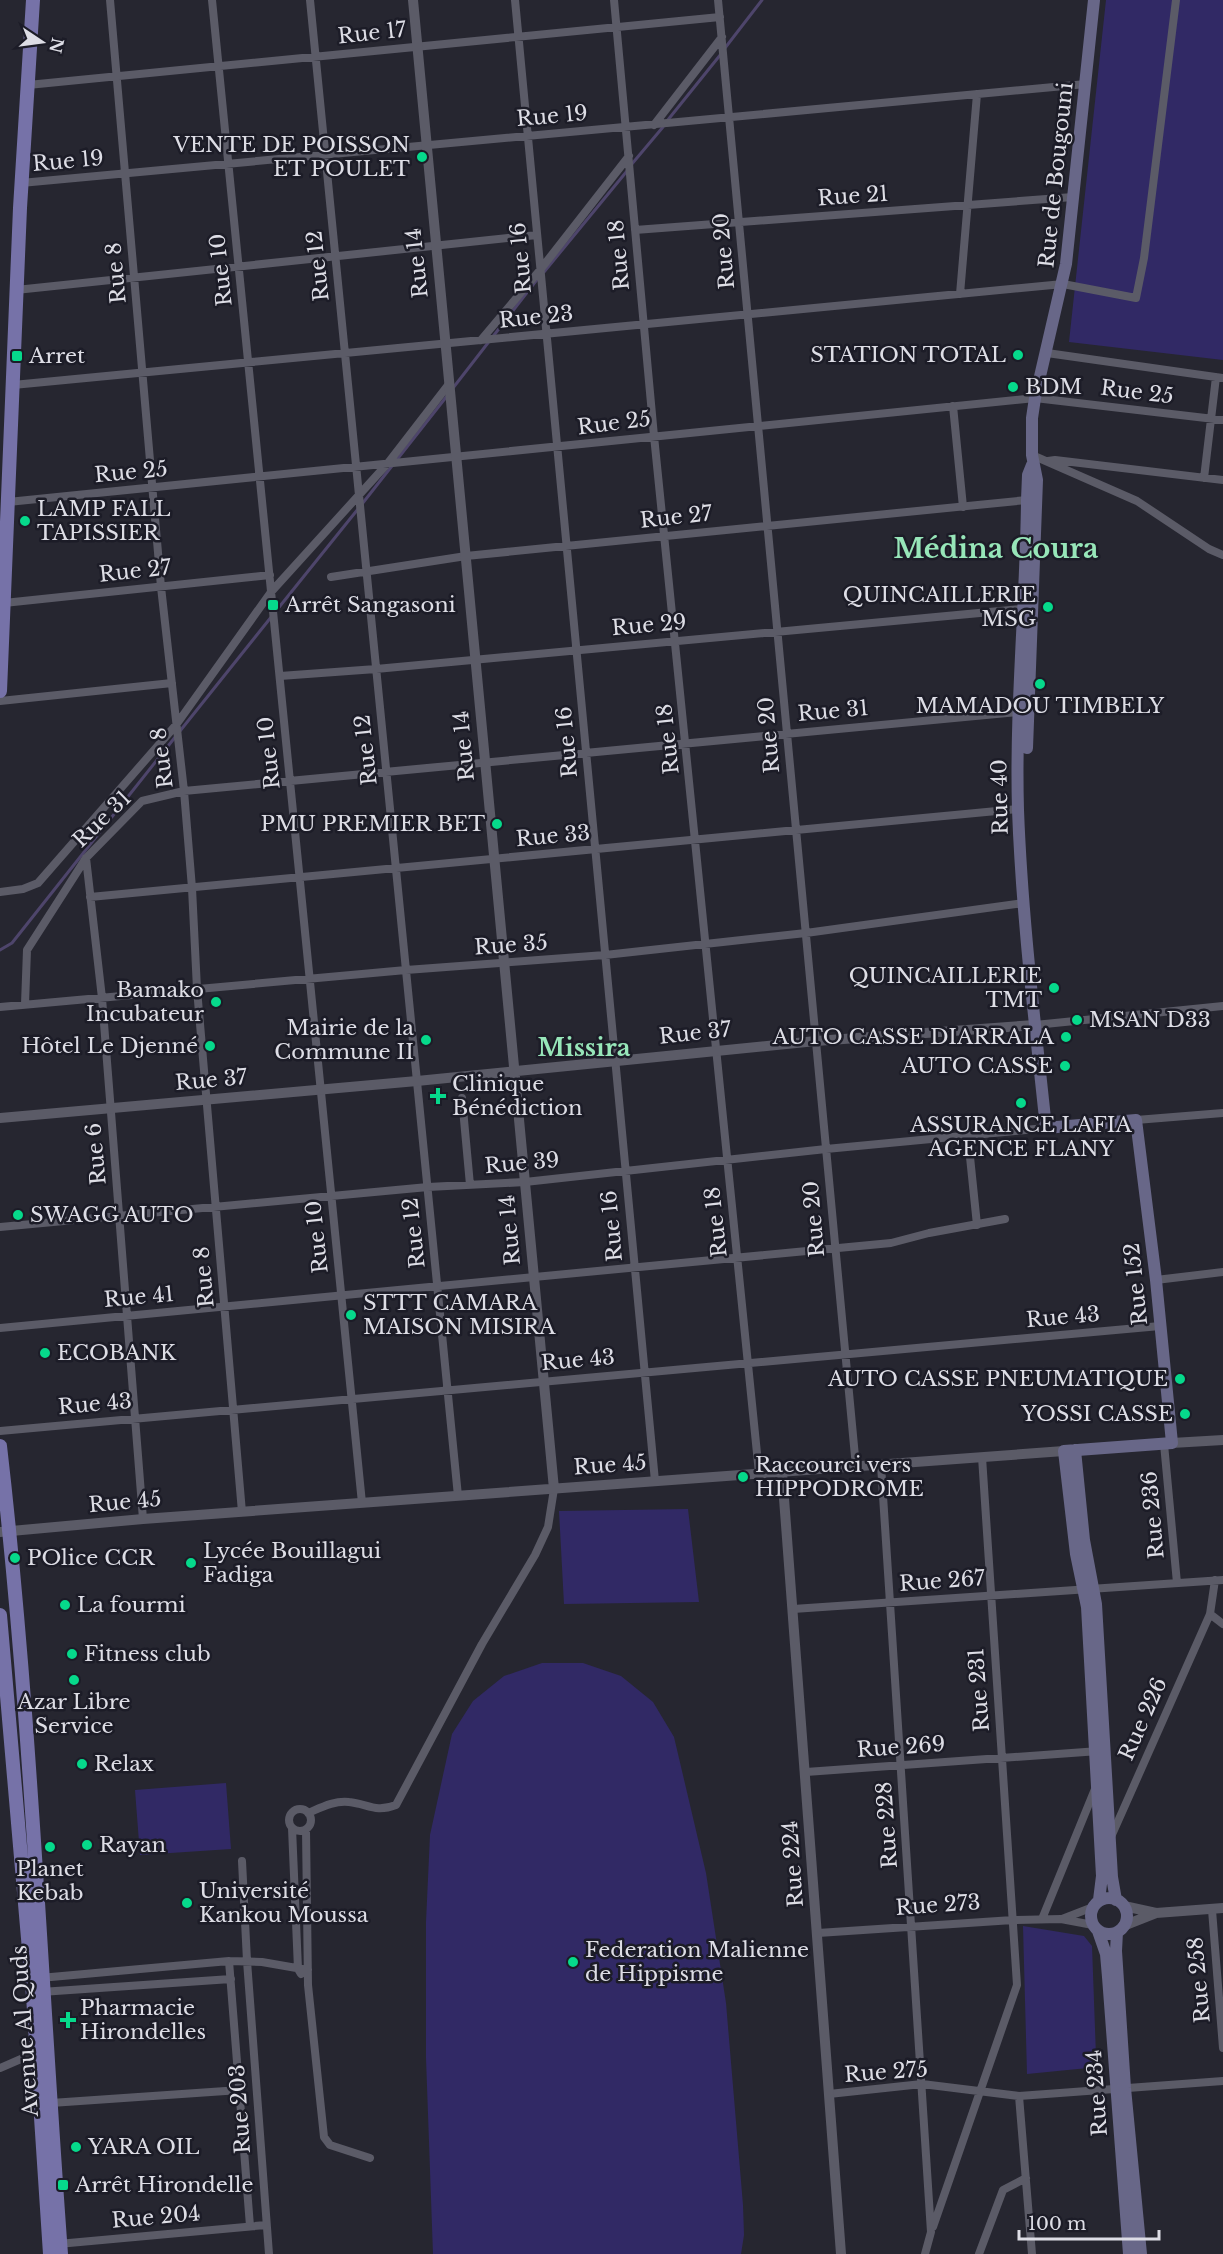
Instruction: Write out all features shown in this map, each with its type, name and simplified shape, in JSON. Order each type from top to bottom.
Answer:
[{"type":"main road","points":[[0,691],[21,183],[33,0]]},
{"type":"main road","name":"Rue de Bougouni","points":[[1047,353],[1063,284],[1094,0]]},
{"type":"main road","name":"Rue 40","points":[[1039,1025],[1026,808],[1037,480],[1032,460],[1032,418],[1047,353]]},
{"type":"main road","name":"Rue 40","points":[[1032,460],[1026,500],[1018,809],[1024,903],[1050,1128]]},
{"type":"main road","points":[[1050,1128],[1136,1120]]},
{"type":"main road","name":"Rue 152","points":[[1136,1120],[1156,1280],[1168,1444]]},
{"type":"main road","name":"Rue 45","points":[[1070,1451],[1168,1444]]},
{"type":"main road","name":"Avenue Al Quds","points":[[0,1446],[5,1532],[22,1687],[37,1985],[37,2052],[55,2249]]},
{"type":"main road","points":[[1070,1451],[1076,1554],[1088,1589],[1087,1607],[1110,1840],[1112,1876],[1127,1918],[1120,1929],[1107,1934],[1095,1928],[1091,1914],[1096,1904],[1102,1876],[1097,1784],[1101,1751]]},
{"type":"main road","name":"Avenue Al Quds","points":[[0,1615],[51,2103],[55,2249]]},
{"type":"main road","points":[[1096,1904],[1108,1898],[1120,1903]]},
{"type":"main road","name":"Rue 234","points":[[1095,1928],[1106,1954],[1141,2254]]},
{"type":"main road","name":"Rue 234","points":[[1120,1929],[1116,1951],[1120,2089],[1129,2254]]},
{"type":"street","name":"Rue 8","points":[[110,0],[161,587],[184,791],[192,888],[196,989],[242,1512]]},
{"type":"street","name":"Rue 10","points":[[213,0],[362,1503]]},
{"type":"street","name":"Rue 12","points":[[310,0],[458,1496]]},
{"type":"street","name":"Rue 14","points":[[413,0],[554,1489]]},
{"type":"street","name":"Rue 16","points":[[515,0],[655,1481]]},
{"type":"street","name":"Rue 18","points":[[614,0],[654,436],[759,1473]]},
{"type":"street","name":"Rue 20","points":[[718,0],[856,1467]]},
{"type":"street","name":"Rue 23","points":[[13,386],[1063,284],[1136,298],[1144,258],[1176,0]]},
{"type":"street","name":"Rue 17","points":[[28,85],[720,17]]},
{"type":"street","points":[[658,124],[722,37]]},
{"type":"street","name":"Rue 19","points":[[21,183],[1086,84]]},
{"type":"street","points":[[960,294],[977,94]]},
{"type":"street","points":[[481,340],[540,270],[628,156]]},
{"type":"street","name":"Rue 21","points":[[635,230],[1073,197]]},
{"type":"street","points":[[16,290],[537,236]]},
{"type":"street","points":[[1047,353],[1219,378],[1204,478]]},
{"type":"street","points":[[0,892],[23,889],[38,883],[176,725],[271,592],[388,463],[449,384]]},
{"type":"street","name":"Rue 25","points":[[8,502],[1035,398],[1223,420]]},
{"type":"street","points":[[953,406],[963,507]]},
{"type":"street","points":[[1032,460],[1055,460],[1223,480]]},
{"type":"street","points":[[1046,461],[1137,501],[1209,549],[1223,555]]},
{"type":"street","name":"Rue 27","points":[[331,577],[466,556],[1026,500]]},
{"type":"street","name":"Rue 27","points":[[4,603],[270,575]]},
{"type":"street","name":"Rue 29","points":[[280,676],[1022,609]]},
{"type":"street","points":[[0,701],[172,684]]},
{"type":"street","name":"Rue 31","points":[[25,1004],[27,950],[86,858],[142,801],[184,791],[1019,712]]},
{"type":"street","name":"Rue 33","points":[[90,897],[1018,809]]},
{"type":"street","name":"Rue 6","points":[[86,858],[102,998],[143,1519]]},
{"type":"street","name":"Rue 35","points":[[0,1007],[706,945],[1024,903]]},
{"type":"street","points":[[1039,1025],[1223,1006]]},
{"type":"street","name":"Rue 37","points":[[0,1118],[206,1101],[816,1041],[1039,1025]]},
{"type":"street","points":[[462,1098],[470,1185]]},
{"type":"street","points":[[1136,1120],[1223,1113]]},
{"type":"street","name":"Rue 39","points":[[0,1227],[331,1195],[525,1182],[826,1149],[1050,1128]]},
{"type":"street","points":[[970,1157],[977,1225]]},
{"type":"street","name":"Rue 41","points":[[0,1328],[891,1243],[929,1233],[1005,1219]]},
{"type":"street","points":[[1156,1280],[1223,1272]]},
{"type":"street","name":"Rue 43","points":[[0,1431],[1160,1326]]},
{"type":"street","name":"Rue 45","points":[[1168,1444],[1223,1440]]},
{"type":"street","name":"Rue 236","points":[[1168,1444],[1178,1582]]},
{"type":"street","name":"Rue 45","points":[[5,1532],[143,1519],[1070,1451]]},
{"type":"street","name":"Rue 231","points":[[931,2232],[1017,1985],[982,1457]]},
{"type":"street","name":"Rue 228","points":[[881,1465],[931,2232],[925,2254]]},
{"type":"street","name":"Rue 224","points":[[782,1472],[841,2254]]},
{"type":"street","points":[[369,2158],[330,2145],[324,2137],[308,1985],[303,1970],[292,1828],[289,1819],[291,1814],[299,1809],[308,1813],[330,1804],[349,1801],[384,1810],[396,1805],[482,1644],[535,1556],[548,1527],[554,1489]]},
{"type":"street","name":"Rue 267","points":[[793,1609],[1219,1580]]},
{"type":"street","name":"Rue 226","points":[[1110,1840],[1210,1614],[1219,1580]]},
{"type":"street","points":[[1210,1614],[1223,1624]]},
{"type":"street","name":"Rue 269","points":[[806,1772],[1101,1751]]},
{"type":"street","points":[[1042,1919],[1097,1784]]},
{"type":"street","points":[[303,1970],[306,1830],[311,1822],[308,1813]]},
{"type":"street","points":[[292,1828],[301,1832],[306,1830]]},
{"type":"street","name":"Rue 203","points":[[242,1861],[247,1961],[269,2254]]},
{"type":"street","points":[[1120,1903],[1156,1913],[1217,1909]]},
{"type":"street","name":"Rue 273","points":[[1061,1919],[1096,1904]]},
{"type":"street","name":"Rue 258","points":[[1217,1909],[1223,2048]]},
{"type":"street","points":[[1120,1929],[1156,1913]]},
{"type":"street","name":"Rue 273","points":[[818,1933],[1042,1919],[1061,1919],[1095,1928]]},
{"type":"street","points":[[229,1961],[250,2226]]},
{"type":"street","points":[[37,1985],[229,1961],[247,1961],[303,1970]]},
{"type":"street","points":[[37,1985],[231,1978]]},
{"type":"street","points":[[0,2068],[37,2052]]},
{"type":"street","points":[[1032,2254],[1019,2096],[1223,2081]]},
{"type":"street","name":"Rue 275","points":[[830,2094],[922,2084],[1019,2096]]},
{"type":"street","name":"Rue 203","points":[[51,2103],[240,2090]]},
{"type":"street","points":[[979,2254],[1003,2190],[1026,2178]]},
{"type":"street","name":"Rue 204","points":[[55,2249],[266,2225]]},
{"type":"shaded area","points":[[1106,0],[1223,0],[1223,360],[1069,342]]},
{"type":"shaded area","points":[[688,1509],[699,1602],[564,1604],[559,1511]]},
{"type":"shaded area","name":"Federation Malienne de Hippisme","points":[[542,1663],[583,1663],[621,1676],[653,1702],[674,1737],[706,1873],[726,2003],[743,2205],[744,2235],[741,2254],[433,2254],[426,2058],[426,1922],[430,1835],[452,1734],[473,1701],[504,1676]]},
{"type":"shaded area","points":[[226,1783],[231,1849],[140,1855],[135,1790]]},
{"type":"shaded area","points":[[1023,1926],[1084,1936],[1092,1946],[1096,2056],[1088,2068],[1027,2074]]},
{"type":"waterway","points":[[725,48],[762,0]]},
{"type":"waterway","points":[[667,121],[721,54]]},
{"type":"waterway","points":[[631,165],[663,127]]},
{"type":"waterway","points":[[544,272],[627,171]]},
{"type":"waterway","points":[[453,388],[539,277]]},
{"type":"waterway","points":[[362,504],[447,396]]},
{"type":"waterway","points":[[276,611],[358,509]]},
{"type":"waterway","points":[[180,731],[272,616]]},
{"type":"waterway","points":[[0,950],[12,943],[176,736]]},
{"type":"place","name":"VENTE DE POISSON ET POULET","points":[[422,157]]},
{"type":"place","name":"STATION TOTAL","points":[[1018,355]]},
{"type":"place","name":"Arret","points":[[17,356]]},
{"type":"place","name":"BDM","points":[[1013,387]]},
{"type":"place","name":"LAMP FALL TAPISSIER","points":[[25,521]]},
{"type":"place","name":"Arrêt Sangasoni","points":[[273,605]]},
{"type":"place","name":"QUINCAILLERIE MSG","points":[[1048,607]]},
{"type":"place","name":"MAMADOU TIMBELY","points":[[1040,684]]},
{"type":"place","name":"PMU PREMIER BET","points":[[497,824]]},
{"type":"place","name":"QUINCAILLERIE TMT","points":[[1054,988]]},
{"type":"place","name":"Bamako Incubateur","points":[[216,1002]]},
{"type":"place","name":"MSAN D33","points":[[1077,1020]]},
{"type":"place","name":"AUTO CASSE DIARRALA","points":[[1066,1037]]},
{"type":"place","name":"Mairie de la Commune II","points":[[426,1040]]},
{"type":"place","name":"Hôtel Le Djenné","points":[[210,1046]]},
{"type":"place","name":"AUTO CASSE","points":[[1065,1066]]},
{"type":"place","name":"Clinique Bénédiction","points":[[438,1096]]},
{"type":"place","name":"ASSURANCE LAFIA AGENCE FLANY","points":[[1021,1103]]},
{"type":"place","name":"SWAGG AUTO","points":[[18,1215]]},
{"type":"place","name":"STTT CAMARA MAISON MISIRA","points":[[351,1315]]},
{"type":"place","name":"ECOBANK","points":[[45,1353]]},
{"type":"place","name":"AUTO CASSE PNEUMATIQUE","points":[[1180,1379]]},
{"type":"place","name":"YOSSI CASSE","points":[[1185,1414]]},
{"type":"place","name":"Raccourci vers HIPPODROME","points":[[743,1477]]},
{"type":"place","name":"POlice CCR","points":[[15,1558]]},
{"type":"place","name":"Lycée Bouillagui Fadiga","points":[[191,1563]]},
{"type":"place","name":"La fourmi","points":[[65,1605]]},
{"type":"place","name":"Fitness club","points":[[72,1654]]},
{"type":"place","name":"Azar Libre Service","points":[[74,1680]]},
{"type":"place","name":"Relax","points":[[82,1764]]},
{"type":"place","name":"Rayan","points":[[87,1845]]},
{"type":"place","name":"Planet Kebab","points":[[50,1847]]},
{"type":"place","name":"Université Kankou Moussa","points":[[187,1903]]},
{"type":"place","name":"Federation Malienne de Hippisme","points":[[573,1962]]},
{"type":"place","name":"Pharmacie Hirondelles","points":[[68,2020]]},
{"type":"place","name":"YARA OIL","points":[[76,2147]]},
{"type":"place","name":"Arrêt Hirondelle","points":[[63,2185]]},
{"type":"district","name":"Médina Coura","points":[[996,549]]},
{"type":"district","name":"Missira","points":[[584,1048]]}]
